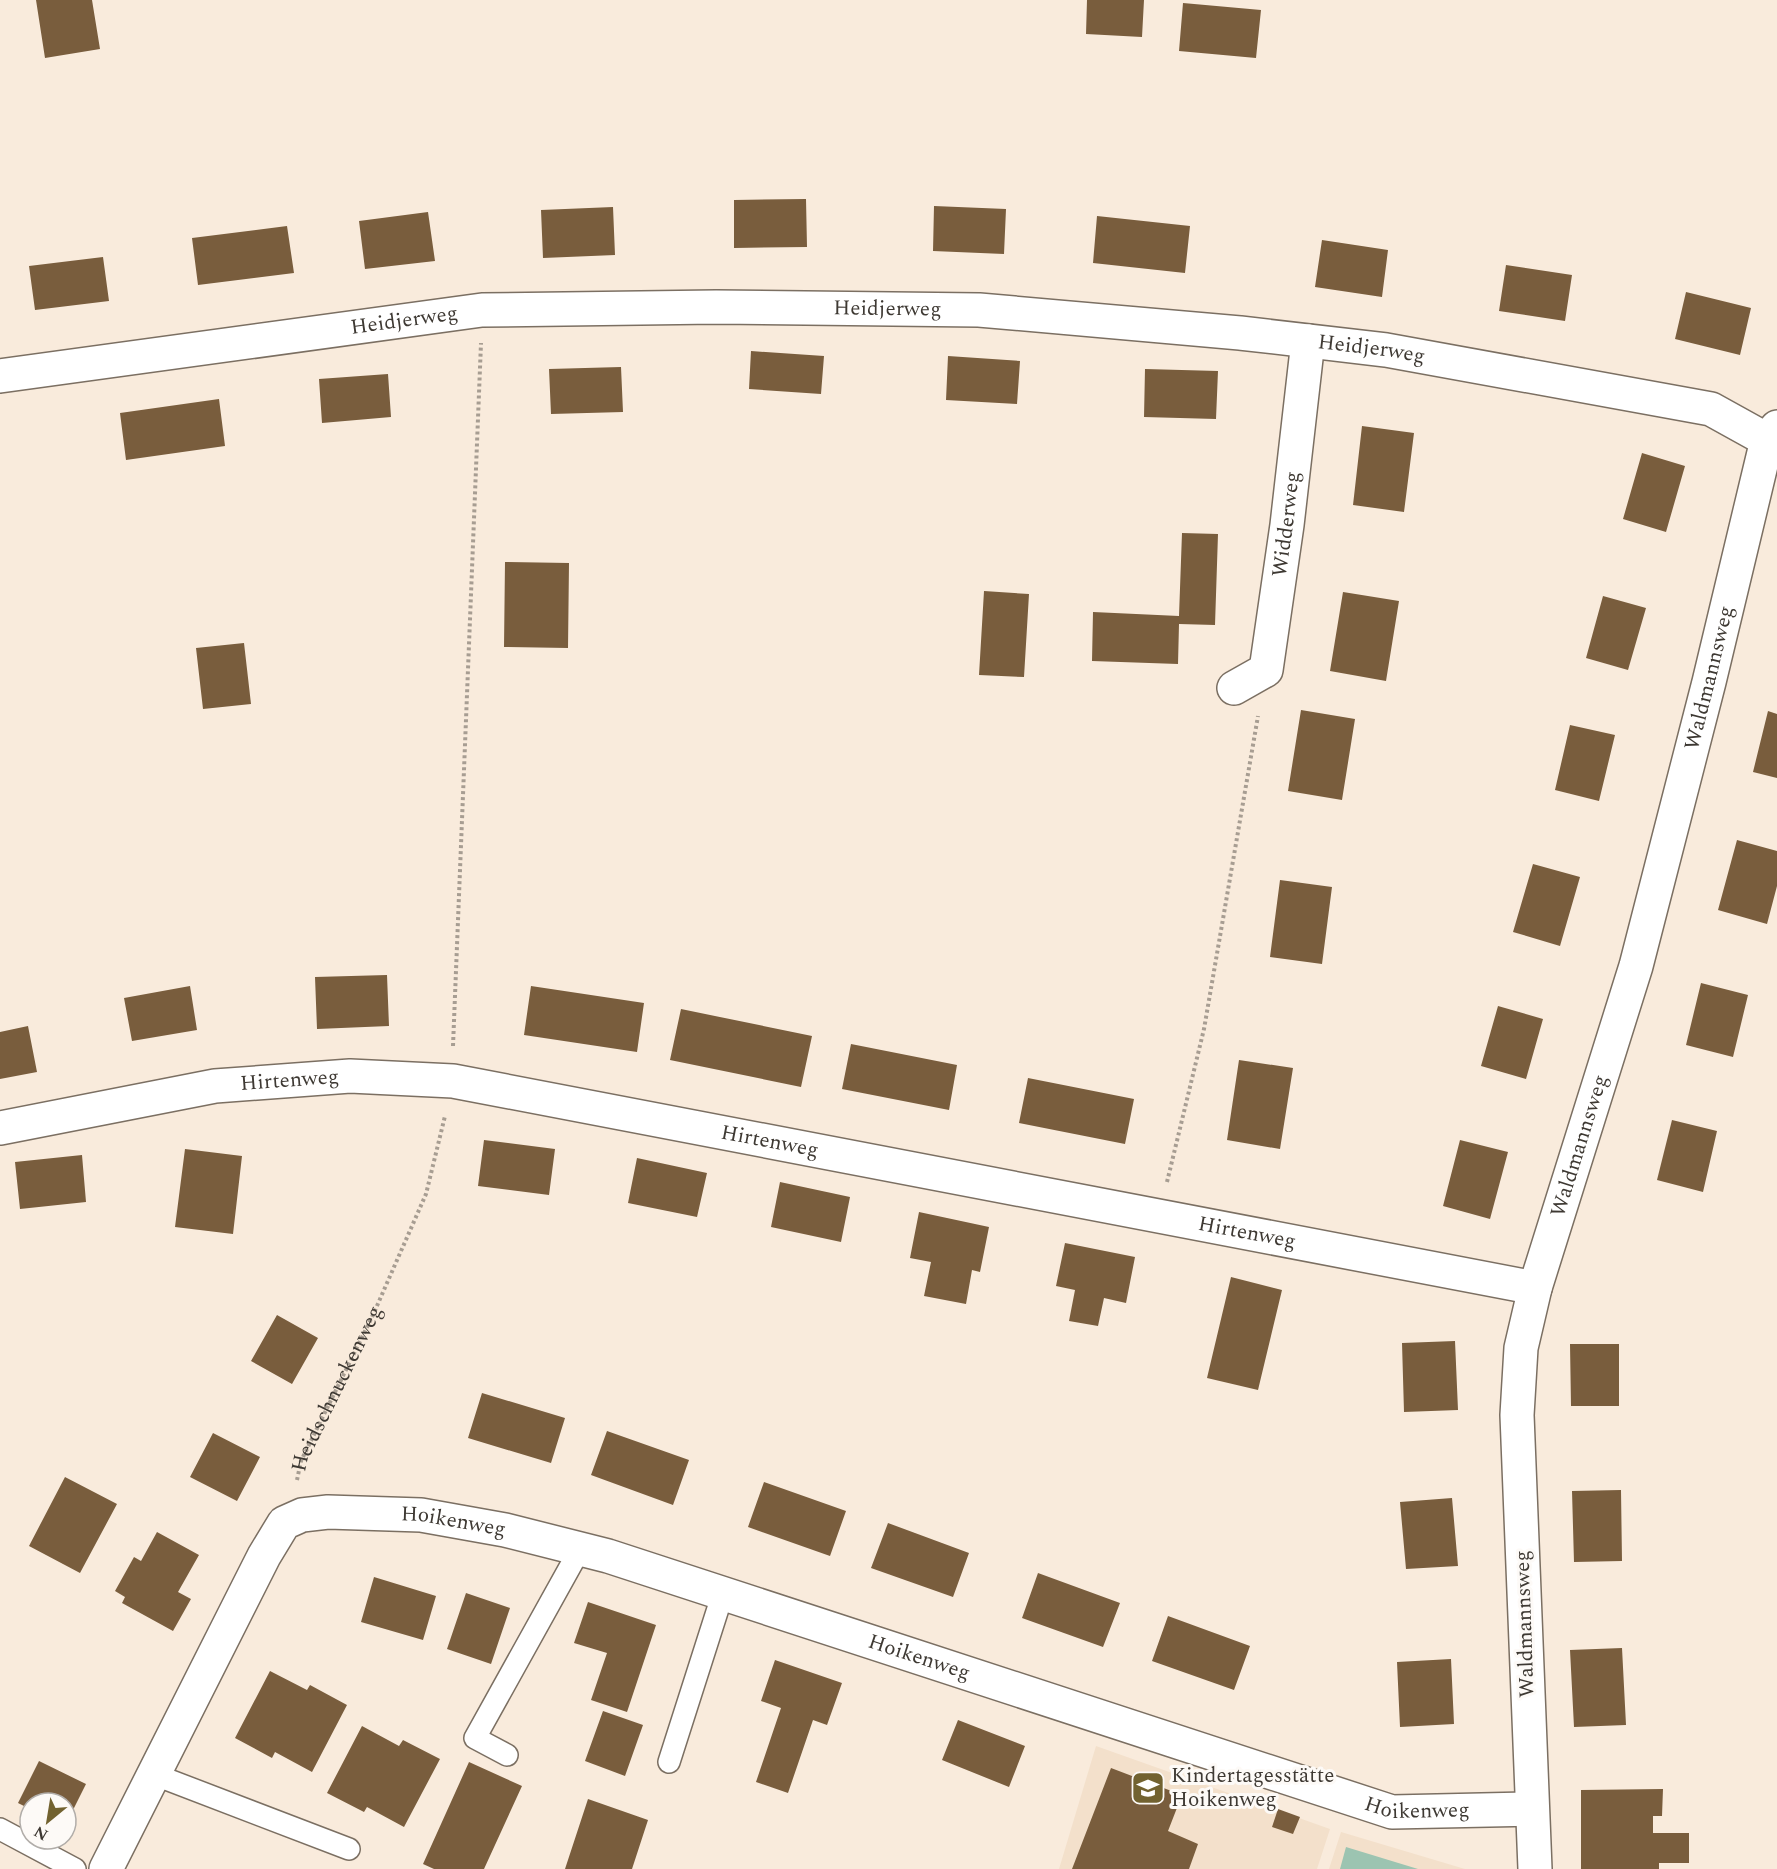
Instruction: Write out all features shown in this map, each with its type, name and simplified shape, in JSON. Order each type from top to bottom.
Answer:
[{"type":"street","name":"Heidjerweg","points":[[0,376],[482,310],[716,307],[979,310],[1386,350],[1711,409],[1772,433]]},
{"type":"street","name":"Widderweg","points":[[1266,670],[1287,525],[1308,341]]},
{"type":"street","name":"Waldmannsweg","points":[[1535,1869],[1517,1415],[1521,1348],[1535,1288],[1636,966],[1772,433]]},
{"type":"street","points":[[1234,688],[1266,670]]},
{"type":"street","name":"Hirtenweg","points":[[0,1128],[214,1086],[350,1076],[453,1081],[1535,1288]]},
{"type":"street","name":"Hoikenweg","points":[[302,1515],[328,1512],[421,1515],[505,1530],[580,1549],[723,1593],[1392,1812],[1532,1809]]},
{"type":"street","points":[[106,1869],[264,1556],[284,1523],[302,1515]]},
{"type":"lane","points":[[507,1755],[475,1738],[580,1549]]},
{"type":"lane","points":[[669,1762],[723,1593]]},
{"type":"lane","points":[[153,1774],[349,1849]]},
{"type":"lane","points":[[0,1828],[75,1869]]},
{"type":"path","name":"Heidschnuckenweg","points":[[302,1515],[294,1493],[301,1461],[373,1315],[426,1194],[453,1081],[482,310]]},
{"type":"path","points":[[1159,1217],[1204,1029],[1266,670]]},
{"type":"shaded area","name":"Kindertagesstätte Hoikenweg","points":[[1096,1746],[1330,1829],[1317,1869],[1059,1869]]},
{"type":"shaded area","points":[[1341,1832],[1465,1869],[1329,1869]]},
{"type":"green space","points":[[1346,1847],[1418,1869],[1340,1869]]},
{"type":"building","points":[[36,0],[92,0],[100,49],[45,58]]},
{"type":"building","points":[[1087,0],[1144,0],[1142,37],[1086,34]]},
{"type":"building","points":[[1183,3],[1261,10],[1256,58],[1179,51]]},
{"type":"building","points":[[806,199],[807,247],[734,248],[734,200]]},
{"type":"building","points":[[934,206],[1006,209],[1004,254],[933,251]]},
{"type":"building","points":[[613,207],[615,255],[543,258],[541,210]]},
{"type":"building","points":[[428,212],[435,261],[365,269],[359,221]]},
{"type":"building","points":[[1097,216],[1190,226],[1185,273],[1093,263]]},
{"type":"building","points":[[287,226],[294,273],[198,285],[192,238]]},
{"type":"building","points":[[1322,240],[1388,250],[1382,297],[1315,287]]},
{"type":"building","points":[[103,257],[109,301],[35,310],[29,266]]},
{"type":"building","points":[[1506,265],[1572,275],[1565,321],[1499,311]]},
{"type":"building","points":[[1686,292],[1751,308],[1740,355],[1675,339]]},
{"type":"building","points":[[751,351],[824,356],[821,394],[749,389]]},
{"type":"building","points":[[948,356],[1020,361],[1017,404],[946,400]]},
{"type":"building","points":[[621,367],[623,412],[551,414],[549,369]]},
{"type":"building","points":[[1145,369],[1218,371],[1216,419],[1144,417]]},
{"type":"building","points":[[388,374],[391,417],[322,423],[319,379]]},
{"type":"building","points":[[219,399],[225,446],[126,460],[120,413]]},
{"type":"building","points":[[1362,426],[1414,433],[1404,512],[1353,505]]},
{"type":"building","points":[[1642,453],[1685,466],[1666,532],[1623,519]]},
{"type":"building","points":[[1182,533],[1218,534],[1215,625],[1179,624],[1178,664],[1092,661],[1093,612],[1179,616]]},
{"type":"building","points":[[505,562],[569,563],[568,648],[504,647]]},
{"type":"building","points":[[984,591],[1029,594],[1024,677],[979,675]]},
{"type":"building","points":[[1343,592],[1399,601],[1386,681],[1330,671]]},
{"type":"building","points":[[1603,596],[1646,608],[1628,670],[1586,658]]},
{"type":"building","points":[[244,643],[251,704],[203,709],[196,648]]},
{"type":"building","points":[[1301,710],[1355,719],[1342,800],[1288,791]]},
{"type":"building","points":[[1768,711],[1777,714],[1777,778],[1753,772]]},
{"type":"building","points":[[1570,725],[1615,735],[1599,801],[1555,790]]},
{"type":"building","points":[[1737,840],[1777,851],[1777,886],[1767,924],[1718,910]]},
{"type":"building","points":[[1533,864],[1580,877],[1560,946],[1513,932]]},
{"type":"building","points":[[1280,880],[1332,887],[1322,964],[1270,957]]},
{"type":"building","points":[[387,975],[389,1026],[317,1029],[315,977]]},
{"type":"building","points":[[1701,983],[1748,995],[1733,1057],[1686,1045]]},
{"type":"building","points":[[190,986],[197,1030],[132,1041],[124,998]]},
{"type":"building","points":[[531,986],[644,1003],[637,1052],[524,1035]]},
{"type":"building","points":[[1498,1006],[1543,1019],[1526,1079],[1481,1066]]},
{"type":"building","points":[[681,1009],[812,1036],[801,1087],[670,1060]]},
{"type":"building","points":[[28,1026],[37,1072],[0,1079],[0,1032]]},
{"type":"building","points":[[851,1044],[957,1065],[949,1110],[842,1089]]},
{"type":"building","points":[[1239,1060],[1293,1068],[1280,1149],[1227,1140]]},
{"type":"building","points":[[1028,1078],[1134,1099],[1125,1144],[1019,1123]]},
{"type":"building","points":[[1672,1120],[1717,1131],[1703,1192],[1657,1180]]},
{"type":"building","points":[[484,1140],[555,1149],[549,1195],[478,1186]]},
{"type":"building","points":[[1460,1140],[1508,1152],[1490,1219],[1443,1206]]},
{"type":"building","points":[[185,1149],[242,1156],[233,1234],[175,1227]]},
{"type":"building","points":[[82,1155],[86,1202],[20,1209],[15,1162]]},
{"type":"building","points":[[637,1158],[707,1173],[697,1217],[628,1203]]},
{"type":"building","points":[[780,1182],[850,1197],[841,1242],[771,1227]]},
{"type":"building","points":[[919,1212],[989,1227],[980,1272],[972,1270],[966,1304],[924,1296],[931,1262],[910,1258]]},
{"type":"building","points":[[1065,1243],[1135,1257],[1126,1303],[1104,1298],[1098,1326],[1069,1321],[1075,1290],[1056,1286]]},
{"type":"building","points":[[1231,1277],[1282,1290],[1258,1390],[1207,1378]]},
{"type":"building","points":[[277,1315],[318,1338],[292,1384],[251,1361]]},
{"type":"building","points":[[1455,1341],[1458,1410],[1404,1412],[1402,1343]]},
{"type":"building","points":[[1570,1344],[1619,1344],[1619,1406],[1571,1406]]},
{"type":"building","points":[[482,1393],[565,1418],[551,1463],[468,1438]]},
{"type":"building","points":[[607,1431],[689,1460],[673,1505],[591,1475]]},
{"type":"building","points":[[213,1433],[260,1457],[237,1501],[190,1477]]},
{"type":"building","points":[[65,1477],[117,1504],[80,1573],[29,1546]]},
{"type":"building","points":[[764,1482],[846,1511],[830,1556],[748,1527]]},
{"type":"building","points":[[1621,1490],[1622,1561],[1574,1562],[1572,1491]]},
{"type":"building","points":[[1452,1498],[1458,1566],[1406,1569],[1400,1502]]},
{"type":"building","points":[[888,1523],[969,1553],[953,1597],[871,1568]]},
{"type":"building","points":[[157,1532],[199,1555],[178,1592],[191,1599],[173,1631],[122,1603],[125,1597],[115,1591],[134,1557],[141,1561]]},
{"type":"building","points":[[1038,1573],[1120,1603],[1103,1647],[1022,1618]]},
{"type":"building","points":[[374,1577],[436,1596],[423,1640],[361,1622]]},
{"type":"building","points":[[466,1593],[510,1608],[491,1664],[447,1649]]},
{"type":"building","points":[[588,1602],[656,1625],[627,1712],[591,1700],[607,1653],[574,1643]]},
{"type":"building","points":[[1168,1616],[1250,1646],[1234,1690],[1152,1661]]},
{"type":"building","points":[[1622,1648],[1626,1725],[1574,1727],[1570,1650]]},
{"type":"building","points":[[1451,1659],[1454,1724],[1400,1727],[1397,1662]]},
{"type":"building","points":[[775,1660],[842,1683],[827,1725],[813,1720],[788,1793],[756,1782],[781,1708],[761,1701]]},
{"type":"building","points":[[270,1671],[307,1690],[310,1685],[347,1705],[312,1772],[275,1752],[272,1758],[235,1738]]},
{"type":"building","points":[[603,1711],[643,1725],[625,1776],[585,1761]]},
{"type":"building","points":[[958,1720],[1025,1746],[1009,1787],[942,1760]]},
{"type":"building","points":[[362,1726],[399,1746],[403,1740],[440,1759],[404,1827],[367,1807],[364,1812],[327,1793]]},
{"type":"building","points":[[39,1761],[86,1784],[78,1800],[78,1791],[24,1791]]},
{"type":"building","points":[[469,1762],[522,1786],[484,1869],[434,1869],[423,1864]]},
{"type":"building","points":[[1111,1768],[1182,1795],[1168,1831],[1198,1844],[1189,1869],[1072,1869]]},
{"type":"building","points":[[1663,1789],[1662,1816],[1653,1816],[1653,1833],[1689,1833],[1689,1863],[1659,1863],[1659,1869],[1581,1869],[1581,1790]]},
{"type":"building","points":[[588,1799],[648,1820],[632,1869],[565,1869]]},
{"type":"building","points":[[1278,1809],[1300,1817],[1293,1834],[1272,1827]]},
{"type":"place","name":"Kindertagesstätte Hoikenweg","points":[[1148,1788]]}]
